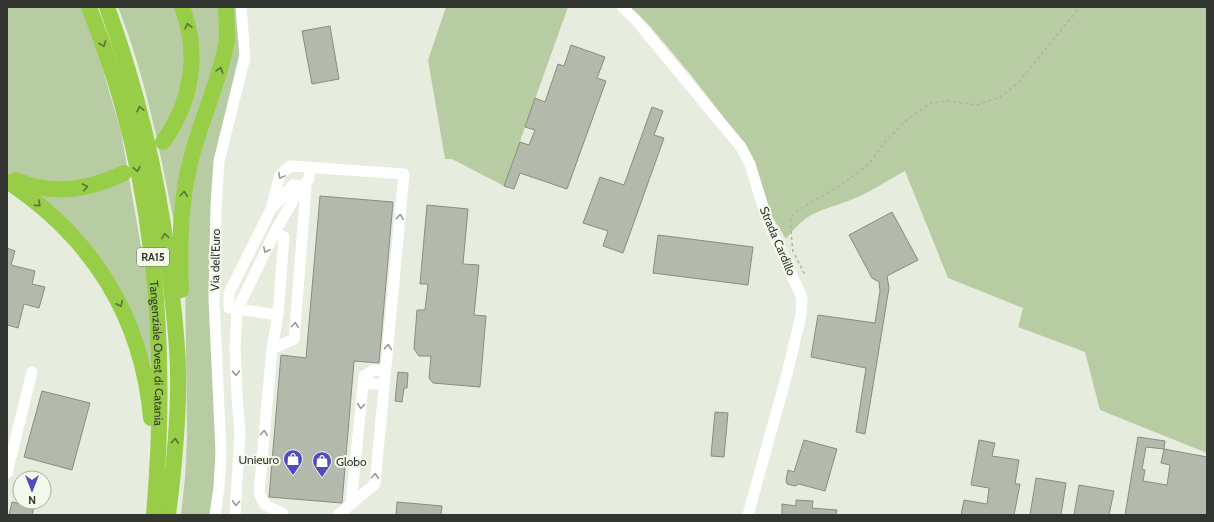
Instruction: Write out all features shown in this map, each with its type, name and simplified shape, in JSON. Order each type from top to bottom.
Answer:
[{"type":"highway","name":"Tangenziale Ovest di Catania","points":[[90,7],[122,106],[135,158],[152,250],[158,309],[160,359],[160,428],[154,515]]},
{"type":"highway","name":"Tangenziale Ovest di Catania","points":[[107,7],[138,101],[159,197],[167,251],[178,373],[176,432],[168,515]]},
{"type":"highway","points":[[163,142],[180,114],[190,85],[192,74],[192,44],[182,7]]},
{"type":"highway","points":[[178,373],[184,334],[180,246],[184,195],[191,157],[224,54],[227,35],[226,7]]},
{"type":"highway","points":[[7,176],[29,186],[58,190],[87,187],[124,173]]},
{"type":"highway","points":[[7,181],[25,193],[48,212],[76,239],[111,287],[130,326],[146,374],[152,419],[146,515]]},
{"type":"street","name":"Via dell'Euro","points":[[215,515],[219,488],[221,452],[215,304],[215,247],[219,161],[244,56],[240,7]]},
{"type":"street","name":"Strada Cardillo","points":[[622,7],[635,19],[741,147],[750,164],[767,220],[802,298],[801,315],[787,374],[748,515]]},
{"type":"street","points":[[235,515],[240,433],[233,309],[228,293],[271,209],[280,175],[290,166],[404,174],[375,484],[338,515]]},
{"type":"street","points":[[233,309],[275,232],[302,186],[309,179],[310,167]]},
{"type":"street","points":[[271,209],[293,185],[302,186],[306,189],[294,339],[272,348]]},
{"type":"street","points":[[275,232],[284,237],[278,315],[272,348],[259,493],[265,505],[282,513],[283,515]]},
{"type":"street","points":[[215,304],[233,309],[278,315]]},
{"type":"street","points":[[351,504],[364,376],[374,370],[385,371]]},
{"type":"street","points":[[7,473],[32,372]]},
{"type":"street","points":[[363,383],[384,385]]},
{"type":"path","points":[[797,285],[804,273],[793,252],[790,222],[793,214],[841,185],[862,170],[869,164],[885,142],[908,119],[931,103],[948,101],[977,105],[1000,97],[1018,83],[1080,7]]},
{"type":"green space","points":[[7,7],[81,7],[99,57],[121,132],[146,275],[151,336],[151,365],[139,335],[32,191],[82,184],[25,180],[7,172]]},
{"type":"green space","points":[[118,7],[178,7],[187,40],[188,74],[180,107],[172,122],[161,135],[164,147],[176,131],[185,114],[191,98],[195,80],[197,63],[196,45],[186,7],[222,7],[224,32],[221,52],[183,174],[176,233],[159,147],[145,91],[137,62]]},
{"type":"green space","points":[[231,7],[236,7],[240,51],[215,156],[214,373],[216,470],[210,515],[181,515],[187,437],[185,267],[189,193]]},
{"type":"green space","points":[[446,7],[568,7],[504,186],[452,159],[445,159],[428,60]]},
{"type":"green space","points":[[629,7],[1207,7],[1207,453],[1100,410],[1085,352],[1018,327],[1023,308],[948,278],[905,171],[860,196],[824,209],[809,217],[794,229],[786,239],[772,216],[753,161],[744,144],[691,75],[649,25]]},
{"type":"building","points":[[330,26],[339,79],[312,84],[302,31]]},
{"type":"building","points":[[571,45],[605,57],[597,78],[606,81],[567,189],[520,173],[514,189],[504,186],[520,142],[529,145],[535,130],[525,127],[535,98],[545,102],[558,64],[564,66]]},
{"type":"building","points":[[652,107],[663,111],[654,135],[664,138],[623,253],[603,246],[608,231],[583,223],[600,177],[624,185]]},
{"type":"building","points":[[320,196],[393,202],[379,363],[354,361],[342,503],[269,497],[281,355],[306,358]]},
{"type":"building","points":[[427,205],[468,209],[463,264],[479,265],[474,315],[486,316],[480,387],[433,383],[429,378],[431,356],[419,356],[414,349],[417,310],[425,310],[428,284],[420,284]]},
{"type":"building","points":[[892,212],[918,260],[887,276],[889,288],[865,434],[856,432],[866,368],[811,357],[818,315],[875,323],[880,291],[879,282],[872,278],[849,235]]},
{"type":"building","points":[[658,235],[753,247],[748,285],[653,273]]},
{"type":"building","points":[[7,248],[15,251],[11,265],[35,271],[32,284],[45,287],[39,308],[24,304],[18,328],[7,325]]},
{"type":"building","points":[[398,372],[408,373],[407,388],[404,388],[402,402],[395,401]]},
{"type":"building","points":[[42,391],[90,403],[72,470],[24,457]]},
{"type":"building","points":[[715,412],[728,413],[724,457],[711,456]]},
{"type":"building","points":[[1138,437],[1165,441],[1164,449],[1207,457],[1207,515],[1125,515]],"holes":[[[1146,447],[1164,449],[1161,463],[1170,465],[1167,485],[1143,481],[1145,470],[1142,469]]]},
{"type":"building","points":[[804,440],[837,449],[825,491],[799,484],[795,486],[787,484],[786,480],[788,470],[794,472]]},
{"type":"building","points":[[979,440],[995,443],[992,456],[1019,460],[1015,484],[1020,484],[1014,515],[961,515],[964,500],[987,504],[989,488],[971,485]]},
{"type":"building","points":[[1036,478],[1066,483],[1061,515],[1030,515]]},
{"type":"building","points":[[1079,485],[1114,491],[1109,515],[1074,515]]},
{"type":"building","points":[[796,500],[813,501],[812,508],[837,510],[836,515],[782,515],[782,504],[796,506]]},
{"type":"building","points":[[12,502],[12,510],[33,510],[32,515],[9,515]]},
{"type":"building","points":[[397,502],[442,506],[441,515],[396,515]]},
{"type":"place","name":"Unieuro","points":[[293,476]]},
{"type":"place","name":"Globo","points":[[322,478]]}]
